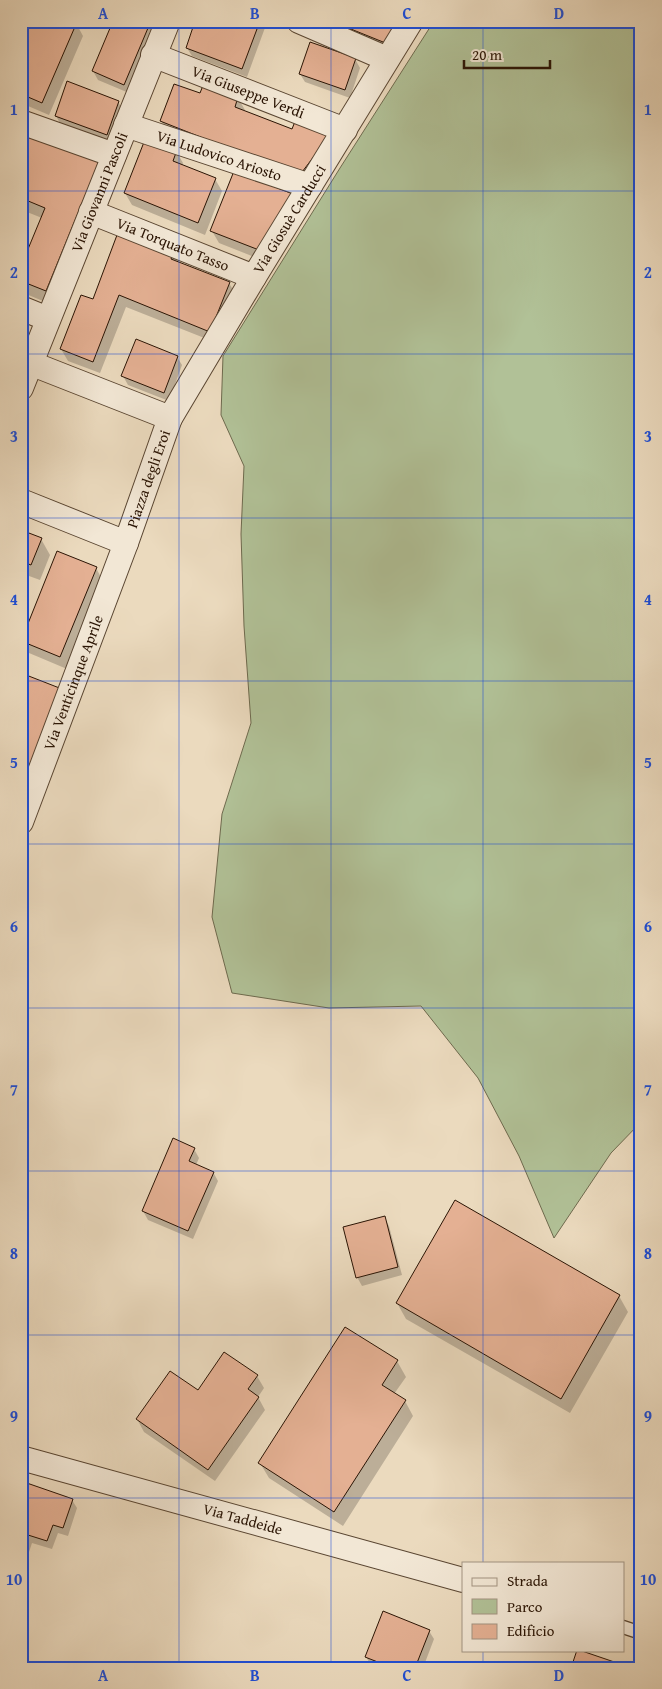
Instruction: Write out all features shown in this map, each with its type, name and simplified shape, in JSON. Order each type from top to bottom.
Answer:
[{"type":"street","name":"Via Giovanni Pascoli","points":[[30,363],[168,21]]},
{"type":"street","points":[[300,21],[387,59]]},
{"type":"street","name":"Via Giosuè Carducci","points":[[170,418],[411,21]]},
{"type":"street","name":"Via Giuseppe Verdi","points":[[153,55],[344,130]]},
{"type":"street","points":[[21,122],[114,155]]},
{"type":"street","name":"Via Ludovico Ariosto","points":[[126,125],[310,186]]},
{"type":"street","name":"Via Torquato Tasso","points":[[91,212],[254,277]]},
{"type":"street","points":[[21,308],[48,319]]},
{"type":"street","points":[[21,388],[30,363]]},
{"type":"street","name":"Piazza degli Eroi","points":[[21,501],[126,543],[170,418],[30,363]]},
{"type":"street","name":"Via Venticinque Aprile","points":[[21,822],[126,543]]},
{"type":"street","name":"Via Taddeide","points":[[21,1458],[462,1580]]},
{"type":"lane","points":[[624,1627],[641,1633]]},
{"type":"green space","points":[[434,21],[641,21],[641,1122],[611,1153],[554,1238],[519,1156],[478,1078],[421,1006],[329,1008],[232,993],[212,917],[222,814],[251,723],[244,626],[241,534],[244,466],[221,415],[223,356]]},
{"type":"building","points":[[22,21],[77,22],[42,103],[21,94]]},
{"type":"building","points":[[113,21],[125,26],[127,21],[132,21],[148,28],[124,85],[92,71]]},
{"type":"building","points":[[195,21],[260,21],[242,69],[186,48]]},
{"type":"building","points":[[331,21],[397,21],[388,44]]},
{"type":"building","points":[[310,42],[356,58],[345,90],[299,74]]},
{"type":"building","points":[[67,81],[119,101],[107,135],[55,116]]},
{"type":"building","points":[[204,83],[238,97],[235,107],[292,129],[296,119],[331,134],[299,176],[160,121],[174,84],[200,93]]},
{"type":"building","points":[[21,130],[99,162],[46,291],[21,281],[21,266],[45,208],[21,198]]},
{"type":"building","points":[[146,137],[177,150],[173,161],[216,178],[198,223],[124,193]]},
{"type":"building","points":[[234,171],[298,196],[259,250],[210,231]]},
{"type":"building","points":[[117,235],[155,250],[174,251],[171,259],[230,282],[210,332],[119,295],[93,362],[60,349],[81,295],[93,299]]},
{"type":"building","points":[[136,339],[178,356],[164,393],[121,376]]},
{"type":"building","points":[[21,530],[42,538],[31,565],[21,561]]},
{"type":"building","points":[[57,551],[97,567],[60,657],[21,641]]},
{"type":"building","points":[[21,673],[62,689],[21,792]]},
{"type":"building","points":[[173,1138],[195,1148],[189,1161],[214,1172],[188,1231],[142,1211]]},
{"type":"building","points":[[455,1200],[620,1295],[561,1399],[396,1303]]},
{"type":"building","points":[[385,1216],[398,1267],[356,1278],[343,1227]]},
{"type":"building","points":[[345,1327],[398,1360],[382,1385],[406,1400],[334,1512],[258,1463]]},
{"type":"building","points":[[224,1352],[258,1375],[248,1389],[259,1397],[208,1470],[136,1419],[170,1371],[198,1390]]},
{"type":"building","points":[[21,1481],[73,1499],[63,1528],[53,1525],[47,1541],[28,1535],[22,1550],[21,1550]]},
{"type":"building","points":[[383,1611],[430,1630],[415,1668],[393,1668],[365,1657]]},
{"type":"building","points":[[576,1652],[585,1652],[632,1668],[571,1668]]}]
